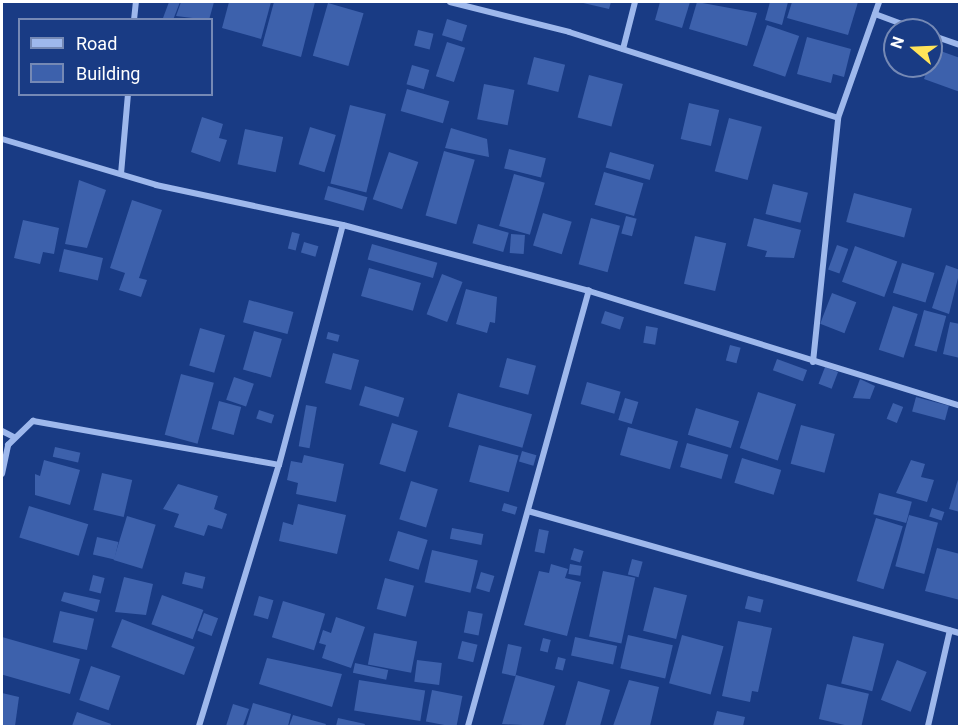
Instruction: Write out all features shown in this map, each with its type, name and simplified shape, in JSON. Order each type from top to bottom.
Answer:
[{"type":"street","points":[[134,18],[136,2]]},
{"type":"street","points":[[450,2],[623,49],[837,118]]},
{"type":"street","points":[[623,49],[635,2]]},
{"type":"street","points":[[813,362],[837,118],[879,2]]},
{"type":"street","points":[[875,14],[886,18]]},
{"type":"street","points":[[943,39],[960,45]]},
{"type":"street","points":[[121,174],[128,96]]},
{"type":"street","points":[[2,139],[121,174],[343,225],[589,291],[960,406]]},
{"type":"street","points":[[199,726],[279,465],[343,225]]},
{"type":"street","points":[[468,726],[589,291]]},
{"type":"street","points":[[2,474],[14,437],[33,421],[279,465]]},
{"type":"street","points":[[2,431],[14,437]]},
{"type":"street","points":[[528,511],[960,633]]},
{"type":"street","points":[[928,726],[950,630]]},
{"type":"building","points":[[169,2],[180,2],[174,18],[163,18]]},
{"type":"building","points":[[181,2],[214,2],[210,18],[176,16]]},
{"type":"building","points":[[229,2],[271,2],[261,39],[222,28]]},
{"type":"building","points":[[274,2],[315,2],[301,57],[262,46]]},
{"type":"building","points":[[579,2],[611,2],[609,9]]},
{"type":"building","points":[[660,2],[690,2],[682,28],[655,20]]},
{"type":"building","points":[[697,2],[757,13],[747,46],[689,29]]},
{"type":"building","points":[[770,2],[788,2],[782,25],[765,20]]},
{"type":"building","points":[[792,2],[858,2],[848,35],[787,18]]},
{"type":"building","points":[[328,3],[364,13],[348,66],[313,56]]},
{"type":"building","points":[[447,19],[467,25],[462,41],[442,35]]},
{"type":"building","points":[[767,25],[799,36],[785,77],[753,66]]},
{"type":"building","points":[[418,30],[434,34],[430,49],[414,46]]},
{"type":"building","points":[[807,37],[851,49],[844,77],[833,74],[831,83],[797,74]]},
{"type":"building","points":[[447,42],[465,48],[454,82],[436,76]]},
{"type":"building","points":[[943,52],[960,58],[960,92],[924,79],[943,78]]},
{"type":"building","points":[[534,57],[565,65],[558,92],[527,84]]},
{"type":"building","points":[[412,65],[429,70],[424,89],[406,84]]},
{"type":"building","points":[[589,75],[623,84],[611,127],[578,118]]},
{"type":"building","points":[[484,84],[514,90],[508,125],[477,119]]},
{"type":"building","points":[[407,89],[449,101],[443,123],[401,111]]},
{"type":"building","points":[[689,103],[719,110],[711,146],[681,139]]},
{"type":"building","points":[[350,105],[386,114],[366,193],[330,184]]},
{"type":"building","points":[[202,117],[223,124],[219,138],[227,140],[220,162],[191,152]]},
{"type":"building","points":[[729,118],[762,127],[748,180],[715,171]]},
{"type":"building","points":[[310,127],[336,135],[324,172],[299,164]]},
{"type":"building","points":[[451,128],[487,139],[489,157],[445,148]]},
{"type":"building","points":[[245,129],[283,137],[276,172],[238,164]]},
{"type":"building","points":[[509,149],[546,158],[541,178],[504,168]]},
{"type":"building","points":[[444,151],[475,160],[456,224],[426,215]]},
{"type":"building","points":[[389,152],[418,162],[402,209],[373,199]]},
{"type":"building","points":[[610,152],[654,165],[650,180],[606,167]]},
{"type":"building","points":[[604,172],[643,183],[634,216],[595,205]]},
{"type":"building","points":[[514,174],[545,183],[530,235],[499,226]]},
{"type":"building","points":[[79,180],[106,190],[87,248],[65,244]]},
{"type":"building","points":[[773,184],[808,193],[800,223],[766,214]]},
{"type":"building","points":[[328,186],[367,197],[364,211],[324,199]]},
{"type":"building","points":[[854,193],[912,209],[904,238],[846,222]]},
{"type":"building","points":[[132,200],[162,210],[139,278],[147,280],[141,297],[119,290],[125,273],[110,268]]},
{"type":"building","points":[[543,213],[572,222],[562,254],[533,246]]},
{"type":"building","points":[[626,216],[637,219],[632,236],[621,233]]},
{"type":"building","points":[[591,218],[620,226],[608,272],[579,264]]},
{"type":"building","points":[[754,218],[801,230],[794,258],[765,257],[767,251],[747,246]]},
{"type":"building","points":[[23,220],[59,228],[54,254],[43,252],[40,264],[14,258]]},
{"type":"building","points":[[478,224],[509,233],[503,252],[472,243]]},
{"type":"building","points":[[292,232],[300,234],[296,250],[288,248]]},
{"type":"building","points":[[511,234],[525,235],[524,254],[510,253]]},
{"type":"building","points":[[695,236],[726,243],[715,291],[684,284]]},
{"type":"building","points":[[304,242],[318,246],[315,257],[301,253]]},
{"type":"building","points":[[372,244],[437,263],[433,278],[368,259]]},
{"type":"building","points":[[837,245],[848,249],[839,274],[828,269]]},
{"type":"building","points":[[855,246],[897,261],[884,297],[842,282]]},
{"type":"building","points":[[64,249],[103,258],[98,280],[59,271]]},
{"type":"building","points":[[902,263],[935,273],[925,303],[893,293]]},
{"type":"building","points":[[946,265],[960,270],[949,314],[932,308]]},
{"type":"building","points":[[369,268],[421,283],[413,311],[361,296]]},
{"type":"building","points":[[442,274],[463,282],[447,322],[427,314]]},
{"type":"building","points":[[466,289],[497,297],[495,323],[490,322],[487,333],[456,324]]},
{"type":"building","points":[[832,293],[856,302],[844,333],[820,324]]},
{"type":"building","points":[[249,300],[293,312],[287,334],[243,322]]},
{"type":"building","points":[[893,306],[918,314],[904,358],[879,350]]},
{"type":"building","points":[[924,310],[946,316],[937,352],[914,346]]},
{"type":"building","points":[[605,311],[624,317],[620,330],[601,323]]},
{"type":"building","points":[[950,322],[960,324],[960,358],[943,354]]},
{"type":"building","points":[[646,326],[658,328],[655,345],[643,343]]},
{"type":"building","points":[[200,328],[225,335],[214,373],[189,365]]},
{"type":"building","points":[[254,331],[282,339],[271,377],[243,369]]},
{"type":"building","points":[[328,332],[340,335],[338,342],[326,339]]},
{"type":"building","points":[[730,345],[741,348],[736,363],[726,360]]},
{"type":"building","points":[[333,353],[359,360],[351,390],[325,383]]},
{"type":"building","points":[[507,358],[536,366],[528,395],[499,387]]},
{"type":"building","points":[[777,359],[807,370],[803,381],[773,370]]},
{"type":"building","points":[[825,367],[838,372],[832,389],[819,384]]},
{"type":"building","points":[[181,374],[214,383],[198,444],[165,435]]},
{"type":"building","points":[[234,377],[254,384],[246,407],[226,400]]},
{"type":"building","points":[[860,379],[875,386],[870,399],[853,398]]},
{"type":"building","points":[[587,382],[621,392],[614,414],[581,404]]},
{"type":"building","points":[[365,386],[404,398],[398,417],[359,405]]},
{"type":"building","points":[[758,392],[796,404],[778,460],[740,448]]},
{"type":"building","points":[[458,393],[532,414],[522,448],[448,427]]},
{"type":"building","points":[[916,397],[949,406],[945,420],[912,411]]},
{"type":"building","points":[[625,398],[638,402],[632,424],[618,420]]},
{"type":"building","points":[[219,401],[241,407],[234,435],[211,429]]},
{"type":"building","points":[[893,403],[903,407],[897,423],[887,419]]},
{"type":"building","points":[[306,405],[317,407],[310,448],[299,446]]},
{"type":"building","points":[[696,408],[739,421],[731,448],[688,435]]},
{"type":"building","points":[[259,410],[274,415],[271,424],[256,419]]},
{"type":"building","points":[[392,423],[418,431],[405,472],[379,464]]},
{"type":"building","points":[[801,425],[835,434],[824,473],[791,464]]},
{"type":"building","points":[[628,427],[678,441],[670,469],[620,455]]},
{"type":"building","points":[[687,443],[728,455],[721,479],[680,467]]},
{"type":"building","points":[[479,445],[519,456],[509,492],[469,482]]},
{"type":"building","points":[[55,447],[80,453],[78,463],[53,457]]},
{"type":"building","points":[[522,451],[536,455],[533,466],[519,462]]},
{"type":"building","points":[[304,455],[344,464],[336,502],[296,494],[298,483],[287,480],[291,461],[302,463]]},
{"type":"building","points":[[742,458],[781,470],[774,495],[734,483]]},
{"type":"building","points":[[44,460],[80,470],[70,505],[35,495],[35,474],[40,476]]},
{"type":"building","points":[[911,460],[925,464],[921,477],[934,480],[927,502],[896,493]]},
{"type":"building","points":[[102,473],[132,480],[124,517],[93,510]]},
{"type":"building","points":[[960,473],[960,512],[949,509]]},
{"type":"building","points":[[411,481],[438,489],[426,527],[399,519]]},
{"type":"building","points":[[178,484],[218,496],[214,509],[227,514],[222,529],[208,525],[204,536],[174,527],[179,514],[163,509]]},
{"type":"building","points":[[879,493],[912,502],[906,523],[873,514]]},
{"type":"building","points":[[504,503],[517,507],[515,515],[502,511]]},
{"type":"building","points":[[298,504],[346,515],[337,554],[279,541],[283,522],[293,525]]},
{"type":"building","points":[[29,506],[88,524],[79,556],[19,538]]},
{"type":"building","points":[[932,508],[944,512],[942,521],[929,517]]},
{"type":"building","points":[[909,515],[938,523],[924,574],[895,566]]},
{"type":"building","points":[[127,516],[156,525],[142,569],[114,560]]},
{"type":"building","points":[[876,518],[903,526],[883,589],[857,581]]},
{"type":"building","points":[[452,528],[483,534],[481,545],[450,539]]},
{"type":"building","points":[[539,529],[549,531],[544,553],[535,552]]},
{"type":"building","points":[[398,531],[428,540],[419,570],[389,561]]},
{"type":"building","points":[[97,537],[118,542],[114,559],[93,555]]},
{"type":"building","points":[[574,548],[584,551],[580,562],[570,559]]},
{"type":"building","points":[[937,548],[960,554],[960,600],[925,591]]},
{"type":"building","points":[[432,550],[478,561],[470,593],[425,582]]},
{"type":"building","points":[[632,559],[643,562],[638,577],[628,574]]},
{"type":"building","points":[[551,564],[568,569],[565,578],[581,582],[567,636],[524,625],[539,571],[549,573]]},
{"type":"building","points":[[570,564],[582,566],[580,576],[568,574]]},
{"type":"building","points":[[603,571],[635,578],[621,643],[589,637]]},
{"type":"building","points":[[185,572],[205,577],[202,589],[182,584]]},
{"type":"building","points":[[481,572],[494,576],[489,592],[476,588]]},
{"type":"building","points":[[93,575],[105,578],[101,593],[89,591]]},
{"type":"building","points":[[124,577],[153,584],[146,615],[115,612]]},
{"type":"building","points":[[385,578],[414,586],[406,617],[377,609]]},
{"type":"building","points":[[654,587],[687,595],[676,639],[643,631]]},
{"type":"building","points":[[64,592],[100,600],[97,612],[61,601]]},
{"type":"building","points":[[162,595],[203,610],[193,639],[151,624]]},
{"type":"building","points":[[259,596],[273,600],[268,619],[253,615]]},
{"type":"building","points":[[748,596],[764,600],[760,612],[745,609]]},
{"type":"building","points":[[283,601],[325,614],[314,650],[272,637]]},
{"type":"building","points":[[60,611],[94,619],[87,650],[53,642]]},
{"type":"building","points":[[468,611],[483,614],[479,635],[464,633]]},
{"type":"building","points":[[204,613],[218,618],[212,636],[198,631]]},
{"type":"building","points":[[336,617],[365,627],[351,668],[322,658],[326,645],[319,643],[323,630],[331,633]]},
{"type":"building","points":[[122,619],[195,647],[184,675],[111,647]]},
{"type":"building","points":[[738,621],[772,628],[758,692],[752,691],[750,702],[722,696]]},
{"type":"building","points":[[374,633],[417,641],[411,673],[368,664]]},
{"type":"building","points":[[628,635],[673,645],[665,678],[620,668]]},
{"type":"building","points":[[682,635],[724,646],[711,694],[669,683]]},
{"type":"building","points":[[853,636],[884,644],[872,691],[841,684]]},
{"type":"building","points":[[2,637],[80,659],[70,694],[2,674]]},
{"type":"building","points":[[575,637],[617,646],[613,665],[571,656]]},
{"type":"building","points":[[543,638],[551,640],[548,653],[540,651]]},
{"type":"building","points":[[462,641],[478,645],[473,662],[458,658]]},
{"type":"building","points":[[508,644],[522,647],[515,676],[502,673]]},
{"type":"building","points":[[558,657],[566,659],[563,671],[555,669]]},
{"type":"building","points":[[267,658],[342,674],[332,707],[259,684]]},
{"type":"building","points":[[417,660],[442,663],[439,685],[414,682]]},
{"type":"building","points":[[897,660],[927,672],[911,712],[881,700]]},
{"type":"building","points":[[355,663],[388,670],[386,680],[353,673]]},
{"type":"building","points":[[91,666],[120,676],[109,710],[79,700]]},
{"type":"building","points":[[516,675],[555,686],[543,726],[502,724]]},
{"type":"building","points":[[359,680],[425,690],[420,721],[354,711]]},
{"type":"building","points":[[629,680],[659,687],[650,726],[613,726]]},
{"type":"building","points":[[578,681],[610,690],[600,726],[565,726]]},
{"type":"building","points":[[827,684],[869,694],[861,726],[849,726],[819,719]]},
{"type":"building","points":[[432,690],[462,696],[457,726],[426,721]]},
{"type":"building","points":[[2,693],[19,697],[15,726],[2,726]]},
{"type":"building","points":[[253,703],[291,714],[288,726],[246,726]]},
{"type":"building","points":[[233,704],[249,709],[243,726],[226,726]]},
{"type":"building","points":[[717,711],[745,717],[743,726],[713,726]]},
{"type":"building","points":[[77,712],[111,724],[110,726],[72,726]]},
{"type":"building","points":[[293,715],[326,724],[325,726],[289,726]]},
{"type":"building","points":[[338,718],[365,724],[364,726],[336,726]]}]
